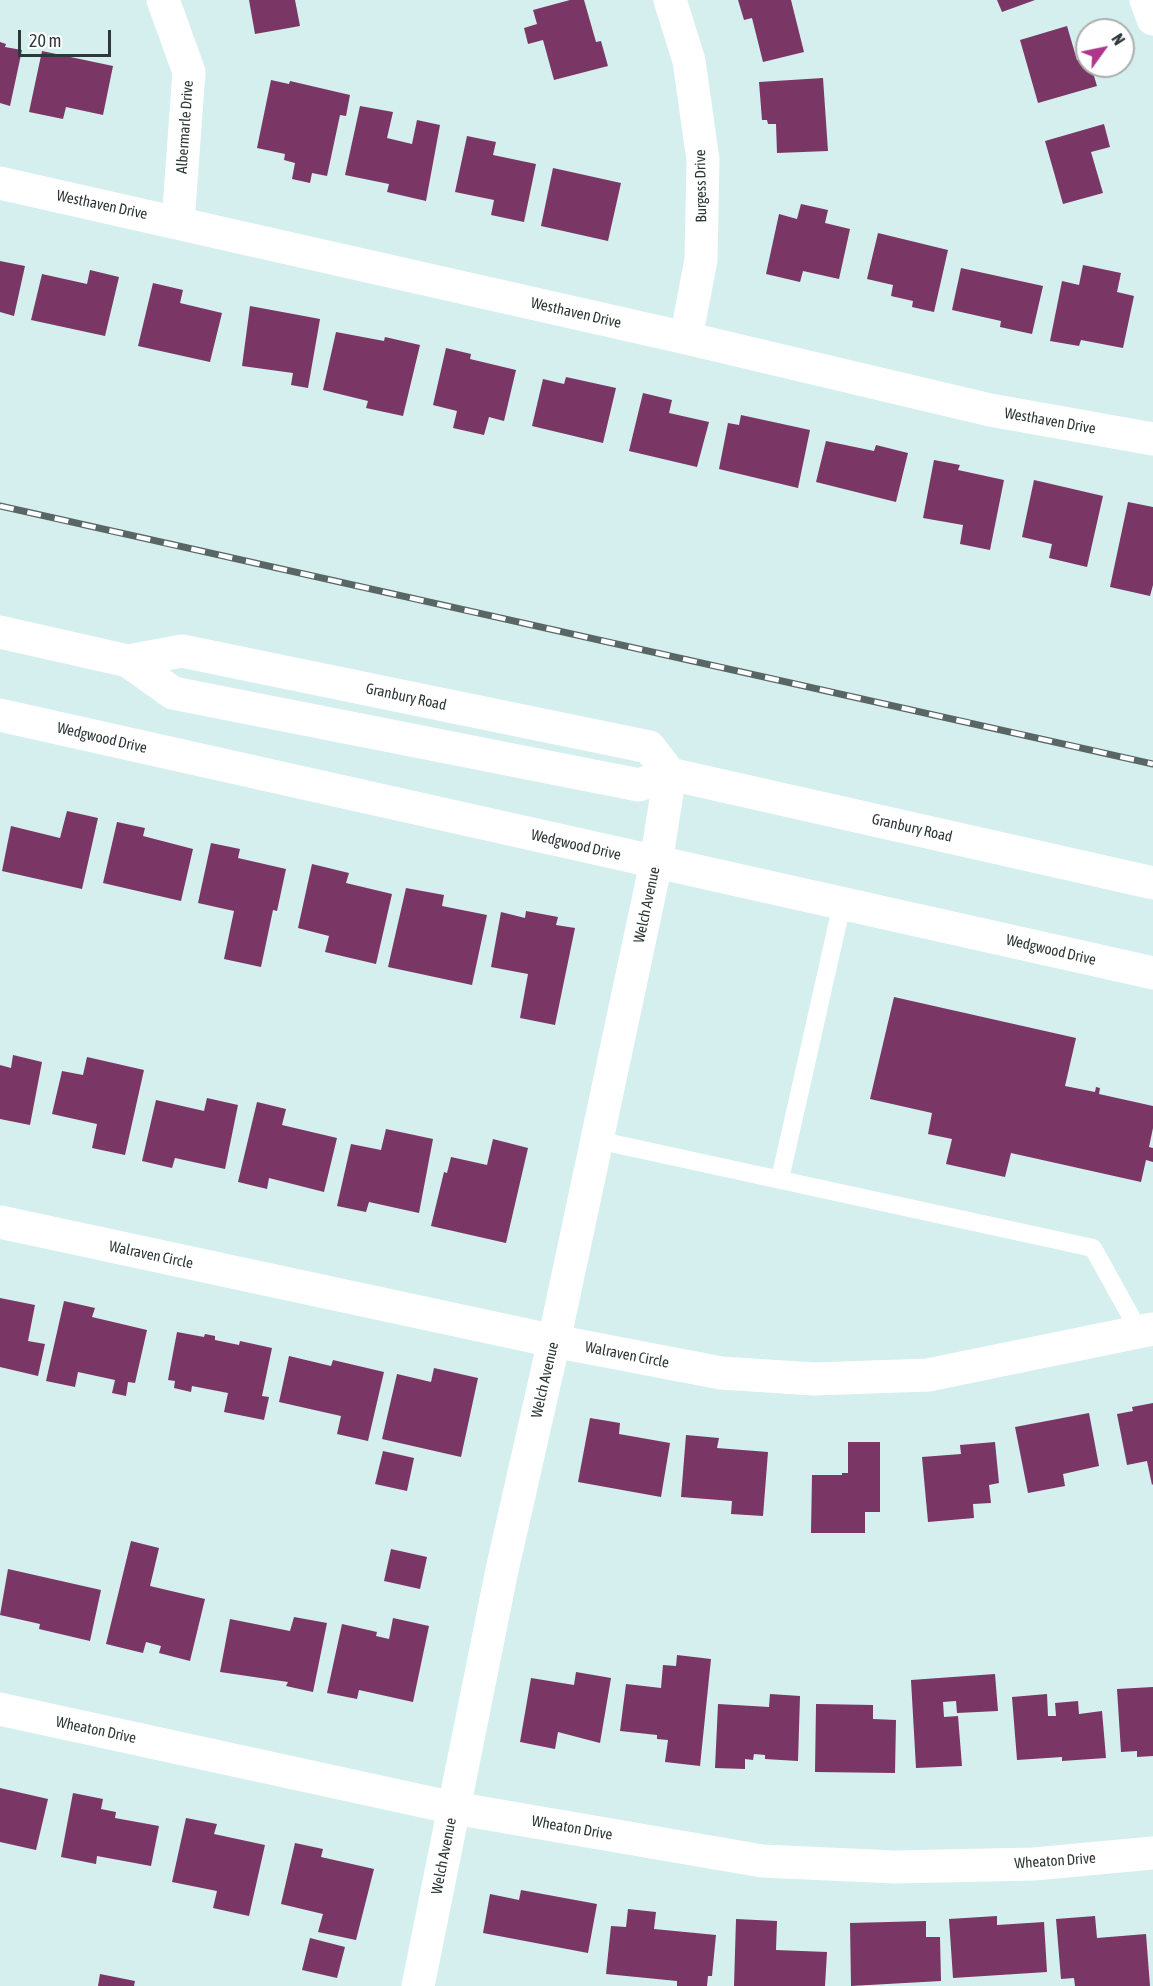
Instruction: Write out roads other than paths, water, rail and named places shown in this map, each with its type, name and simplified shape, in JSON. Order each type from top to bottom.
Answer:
[{"type":"street","name":"Albermarle Drive","points":[[164,0],[189,72],[178,222]]},
{"type":"street","name":"Burgess Drive","points":[[670,0],[688,61],[703,160],[701,260],[686,338]]},
{"type":"street","points":[[1146,0],[1153,19]]},
{"type":"street","name":"Westhaven Drive","points":[[0,183],[686,338],[990,410],[1153,439]]},
{"type":"street","points":[[0,632],[128,661],[173,693],[639,785],[670,774]]},
{"type":"street","name":"Wedgwood Drive","points":[[0,715],[1153,973]]},
{"type":"street","name":"Welch Avenue","points":[[418,1986],[502,1570],[554,1341],[656,863],[670,774]]},
{"type":"street","name":"Granbury Road","points":[[670,774],[1153,883]]},
{"type":"street","name":"Walraven Circle","points":[[0,1222],[554,1341],[721,1373],[814,1378],[928,1375],[1146,1330]]},
{"type":"street","name":"Wheaton Drive","points":[[0,1709],[454,1808],[762,1861],[906,1867],[1034,1864],[1153,1853]]},
{"type":"lane","points":[[780,1179],[842,904]]},
{"type":"lane","points":[[597,1140],[1094,1248],[1146,1330]]},
{"type":"railway","points":[[0,506],[1153,764]]}]
